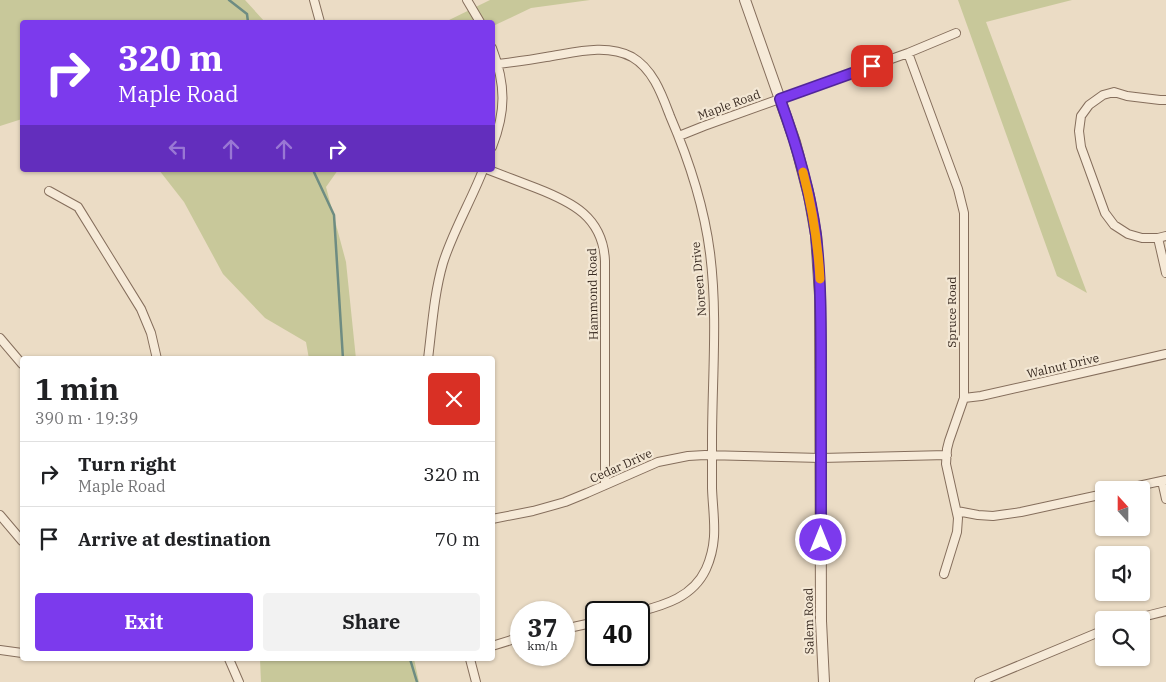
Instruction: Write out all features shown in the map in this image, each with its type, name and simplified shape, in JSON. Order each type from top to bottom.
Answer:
[{"type":"street","points":[[314,0],[319,20]]},
{"type":"street","points":[[467,0],[479,20]]},
{"type":"street","name":"Salem Road","points":[[745,0],[795,142],[805,178],[816,235],[820,295],[821,621],[824,682]]},
{"type":"street","name":"Maple Road","points":[[679,136],[908,53],[956,33]]},
{"type":"street","name":"Noreen Drive","points":[[498,64],[566,53],[599,50],[630,56],[648,71],[661,93],[690,166],[709,243],[711,262],[714,332],[712,488],[715,532],[706,570],[695,586],[683,596],[670,603],[650,609]]},
{"type":"street","name":"Spruce Road","points":[[908,53],[958,188],[964,213],[964,398],[950,441],[946,464],[958,518],[944,574]]},
{"type":"street","points":[[495,56],[502,84],[503,103],[501,122],[495,139]]},
{"type":"street","points":[[1166,100],[1127,96],[1114,92],[1103,95],[1090,105],[1081,116],[1079,130],[1081,147],[1105,213],[1114,225],[1128,234],[1142,238],[1162,237],[1166,273]]},
{"type":"street","points":[[428,356],[436,293],[443,264],[449,245],[482,172]]},
{"type":"street","name":"Hammond Road","points":[[494,172],[554,195],[569,203],[593,222],[602,240],[605,250],[605,485]]},
{"type":"street","points":[[49,191],[78,206],[141,310],[151,333],[156,356]]},
{"type":"street","points":[[0,338],[20,362]]},
{"type":"street","name":"Walnut Drive","points":[[964,398],[981,396],[1166,354]]},
{"type":"street","name":"Cedar Drive","points":[[495,518],[554,505],[587,493],[658,462],[688,456],[821,458],[947,455]]},
{"type":"street","points":[[1150,483],[1164,480],[1166,499]]},
{"type":"street","points":[[956,511],[993,516],[1095,496]]},
{"type":"street","points":[[0,515],[20,539]]},
{"type":"street","points":[[1150,615],[1166,611]]},
{"type":"street","points":[[979,682],[1095,634]]},
{"type":"street","points":[[495,645],[510,640]]},
{"type":"street","points":[[0,650],[20,653]]},
{"type":"street","points":[[230,661],[239,682]]},
{"type":"street","points":[[471,661],[476,682]]},
{"type":"green space","points":[[0,0],[245,0],[263,20],[20,20],[20,120],[0,126]]},
{"type":"green space","points":[[490,0],[590,0],[531,8],[495,25],[495,20],[449,20]]},
{"type":"green space","points":[[958,0],[1072,0],[986,22],[1087,293],[1057,276]]},
{"type":"green space","points":[[161,172],[337,172],[326,187],[346,262],[356,356],[308,356],[306,342],[265,318],[223,274],[184,202]]},
{"type":"green space","points":[[260,661],[414,661],[419,682],[261,682]]},
{"type":"waterway","points":[[229,0],[247,14],[248,20]]},
{"type":"waterway","points":[[314,172],[334,215],[343,356]]},
{"type":"waterway","points":[[411,661],[417,682]]},
{"type":"slow traffic","points":[[803,172],[813,215],[820,279]]},
{"type":"route","points":[[821,540],[821,315],[818,254],[813,215],[805,178],[780,99],[872,66]]}]
